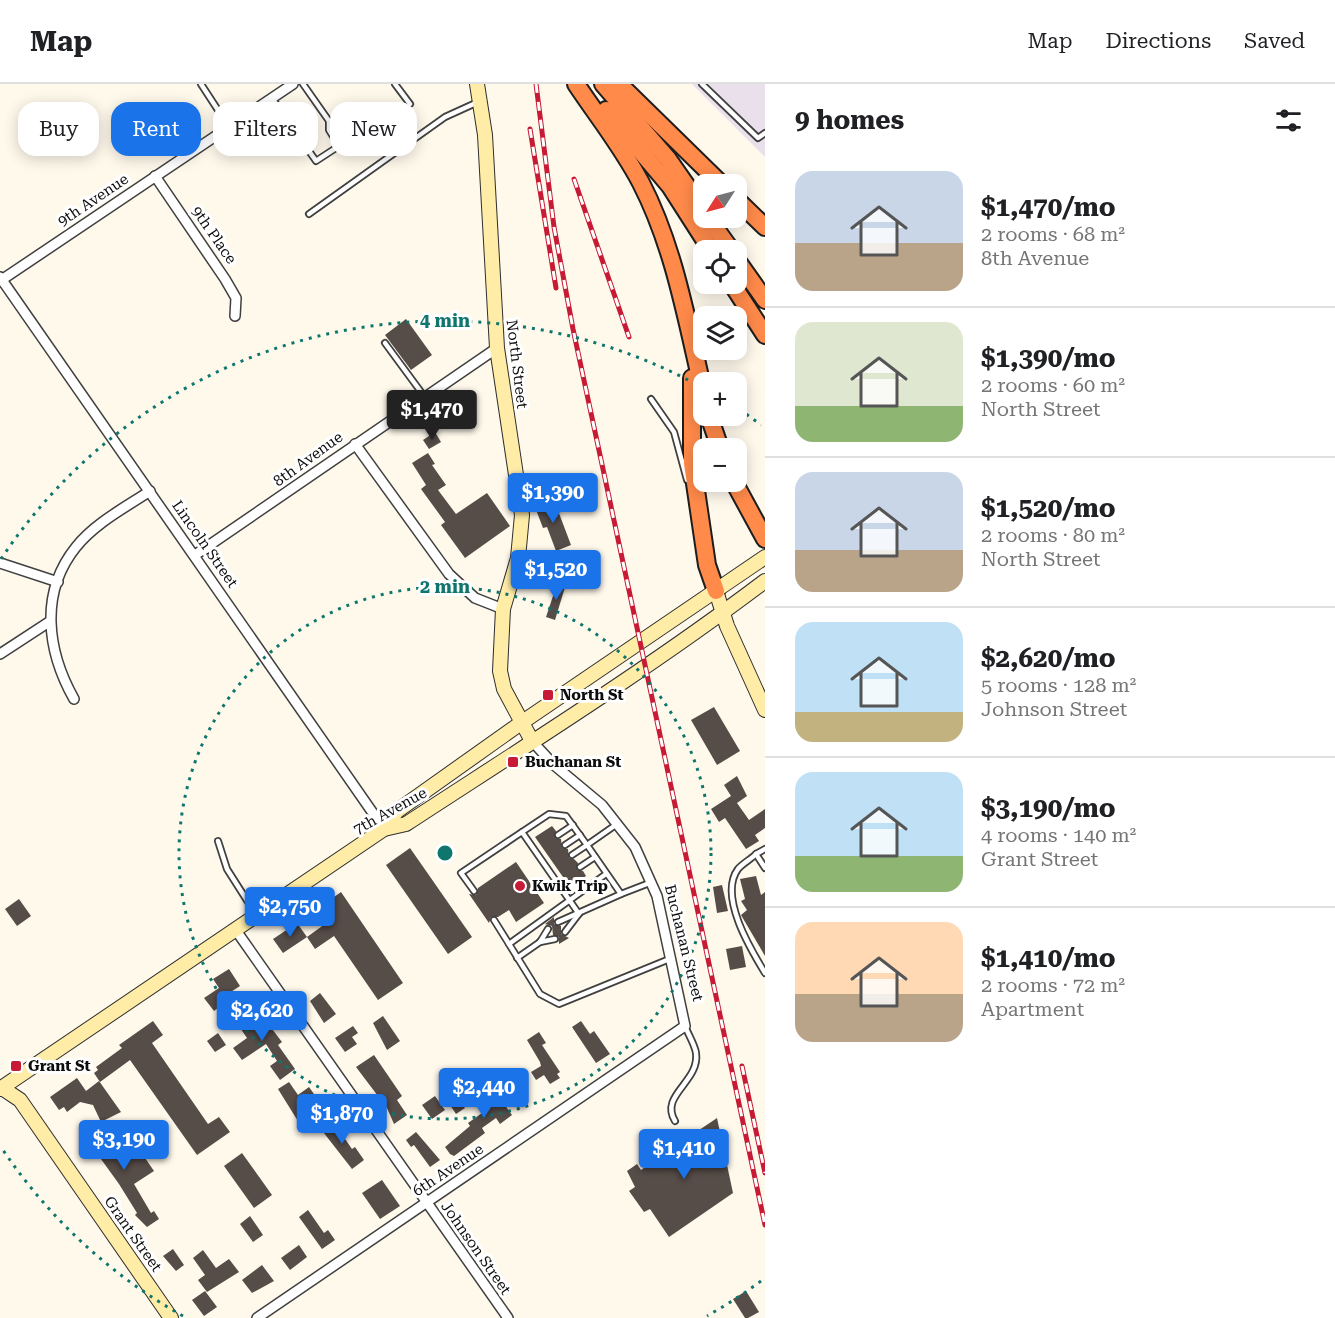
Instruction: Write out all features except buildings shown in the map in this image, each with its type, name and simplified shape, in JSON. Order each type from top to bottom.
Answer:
[{"type":"highway","points":[[576,84],[597,97],[670,186],[705,240]]},
{"type":"highway","points":[[582,84],[668,159],[693,195]]},
{"type":"highway","points":[[619,84],[711,174]]},
{"type":"highway","points":[[597,97],[655,214],[671,257],[699,372]]},
{"type":"highway","points":[[747,210],[765,228]]},
{"type":"highway","points":[[747,275],[765,300]]},
{"type":"highway","points":[[738,294],[765,335]]},
{"type":"highway","points":[[689,332],[693,402],[692,463],[696,505],[707,565],[716,591]]},
{"type":"highway","points":[[739,492],[765,539]]},
{"type":"street","name":"9th Avenue","points":[[266,102],[292,84]]},
{"type":"street","name":"North Street","points":[[479,89],[485,135],[497,348],[522,515],[518,558],[503,609]]},
{"type":"street","name":"9th Avenue","points":[[1,279],[213,137]]},
{"type":"street","name":"9th Place","points":[[155,176],[236,298],[235,316]]},
{"type":"street","name":"Lincoln Street","points":[[1,279],[384,829]]},
{"type":"street","name":"8th Avenue","points":[[195,555],[497,348]]},
{"type":"street","points":[[355,444],[449,574],[475,598],[503,609]]},
{"type":"street","points":[[74,699],[54,655],[49,622],[58,582],[76,547],[104,522],[150,491]]},
{"type":"street","points":[[384,829],[397,811],[520,723],[765,557]]},
{"type":"street","points":[[0,563],[58,582]]},
{"type":"street","name":"7th Avenue","points":[[1,1088],[384,829],[406,824],[532,741],[723,613],[765,581]]},
{"type":"street","points":[[716,591],[723,613],[765,710]]},
{"type":"street","name":"Buchanan Street","points":[[503,609],[500,671],[504,689],[520,723],[532,741],[554,765],[602,805],[619,823],[635,847],[652,882],[672,958],[685,1026]]},
{"type":"street","points":[[0,654],[49,622]]},
{"type":"street","name":"Johnson Street","points":[[236,929],[508,1318]]},
{"type":"street","name":"6th Avenue","points":[[257,1318],[685,1026]]},
{"type":"street","name":"Grant Street","points":[[1,1088],[20,1100],[171,1318]]},
{"type":"lane","points":[[201,84],[213,102]]},
{"type":"lane","points":[[272,98],[316,161],[339,146],[329,130],[329,121],[303,84]]},
{"type":"lane","points":[[395,84],[408,102]]},
{"type":"lane","points":[[702,84],[758,138],[765,133]]},
{"type":"lane","points":[[309,214],[445,117],[479,89]]},
{"type":"lane","points":[[385,343],[424,396]]},
{"type":"lane","points":[[651,399],[674,432],[696,505]]},
{"type":"lane","points":[[474,891],[461,873],[549,814],[566,816],[621,894]]},
{"type":"lane","points":[[572,855],[619,823]]},
{"type":"lane","points":[[558,835],[573,825]]},
{"type":"lane","points":[[522,832],[579,914]]},
{"type":"lane","points":[[565,845],[580,835]]},
{"type":"lane","points":[[218,841],[227,869],[256,915]]},
{"type":"lane","points":[[535,850],[542,846]]},
{"type":"lane","points":[[765,849],[738,870],[733,885],[735,915],[745,941],[765,973]]},
{"type":"lane","points":[[756,854],[765,868]]},
{"type":"lane","points":[[542,860],[549,856]]},
{"type":"lane","points":[[580,867],[595,857]]},
{"type":"lane","points":[[549,870],[555,866]]},
{"type":"lane","points":[[509,944],[606,874]]},
{"type":"lane","points":[[557,883],[564,878]]},
{"type":"lane","points":[[558,922],[652,882]]},
{"type":"lane","points":[[565,932],[579,914]]},
{"type":"lane","points":[[494,920],[540,994],[559,1004],[672,958]]},
{"type":"lane","points":[[540,942],[548,929]]},
{"type":"lane","points":[[517,958],[540,942],[555,939]]},
{"type":"lane","points":[[675,1121],[671,1115],[672,1102],[691,1079],[695,1064],[696,1052],[685,1026]]},
{"type":"shaded area","points":[[692,84],[765,84],[765,157]]},
{"type":"railway","points":[[536,84],[554,227],[573,329],[765,1225]]},
{"type":"railway","points":[[530,129],[556,288]]},
{"type":"railway","points":[[574,179],[629,337]]},
{"type":"railway","points":[[742,1066],[765,1173]]},
{"type":"place","name":"North St","points":[[548,695]]},
{"type":"place","name":"Buchanan St","points":[[513,762]]},
{"type":"place","name":"Kwik Trip","points":[[520,886]]},
{"type":"place","name":"Grant St","points":[[16,1066]]}]
